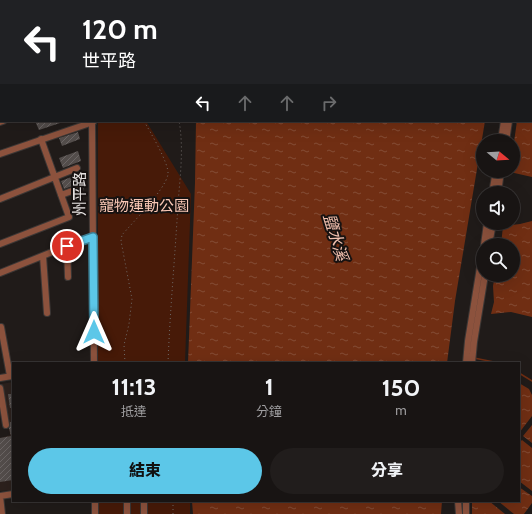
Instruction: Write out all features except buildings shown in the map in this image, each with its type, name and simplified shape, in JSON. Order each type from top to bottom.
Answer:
[{"type":"street","points":[[0,154],[92,122]]},
{"type":"street","name":"州平路","points":[[92,122],[94,362]]},
{"type":"street","points":[[502,134],[504,122]]},
{"type":"street","points":[[507,134],[509,122]]},
{"type":"street","points":[[0,244],[69,217],[41,139]]},
{"type":"street","points":[[0,199],[77,168]]},
{"type":"street","points":[[61,195],[80,188]]},
{"type":"street","points":[[0,273],[93,237]]},
{"type":"street","points":[[67,246],[68,277]]},
{"type":"street","points":[[43,256],[47,313]]},
{"type":"street","points":[[466,362],[478,282]]},
{"type":"street","points":[[472,362],[483,282]]},
{"type":"street","points":[[0,378],[11,376],[1,327]]},
{"type":"street","points":[[0,388],[6,425]]},
{"type":"street","points":[[2,514],[0,496],[12,494]]},
{"type":"street","points":[[95,502],[95,514]]},
{"type":"street","points":[[127,502],[127,514]]},
{"type":"street","points":[[144,502],[144,514]]},
{"type":"street","points":[[458,502],[459,514]]},
{"type":"street","points":[[466,502],[466,514]]},
{"type":"path","points":[[125,362],[124,345],[129,324],[132,298],[121,241],[122,235],[163,187],[168,174],[165,160],[145,122]]},
{"type":"path","points":[[168,362],[181,162],[179,122]]},
{"type":"path","points":[[173,502],[173,514]]},
{"type":"shaded area","points":[[12,382],[12,490],[0,491],[0,438],[10,435],[1,384]]},
{"type":"green space","name":"寵物運動公園","points":[[98,122],[147,122],[191,194],[185,362],[98,362]]},
{"type":"green space","points":[[99,502],[190,502],[190,514],[99,514]]},
{"type":"water","name":"鹽水溪","points":[[196,122],[485,122],[483,134],[476,134],[476,175],[455,301],[447,362],[188,362]]},
{"type":"water","points":[[517,122],[532,122],[532,177],[520,174],[520,134],[515,134]]},
{"type":"water","points":[[532,221],[532,317],[511,312],[491,314],[494,302],[494,282],[520,282],[520,238],[502,238],[503,230],[520,230],[520,224]]},
{"type":"water","points":[[520,384],[529,389],[532,395],[532,416],[520,432]]},
{"type":"water","points":[[532,425],[532,443],[523,436]]},
{"type":"water","points":[[522,440],[532,448],[532,491],[520,482],[520,442]]},
{"type":"water","points":[[520,488],[532,496],[532,503],[524,514],[514,514],[499,502],[520,502]]},
{"type":"water","points":[[192,502],[442,502],[441,514],[193,514]]},
{"type":"water","points":[[472,502],[490,502],[505,514],[472,514]]},
{"type":"waterway","points":[[474,358],[494,362]]},
{"type":"waterway","points":[[520,374],[532,381]]},
{"type":"route","points":[[67,246],[93,237],[94,332]]}]
